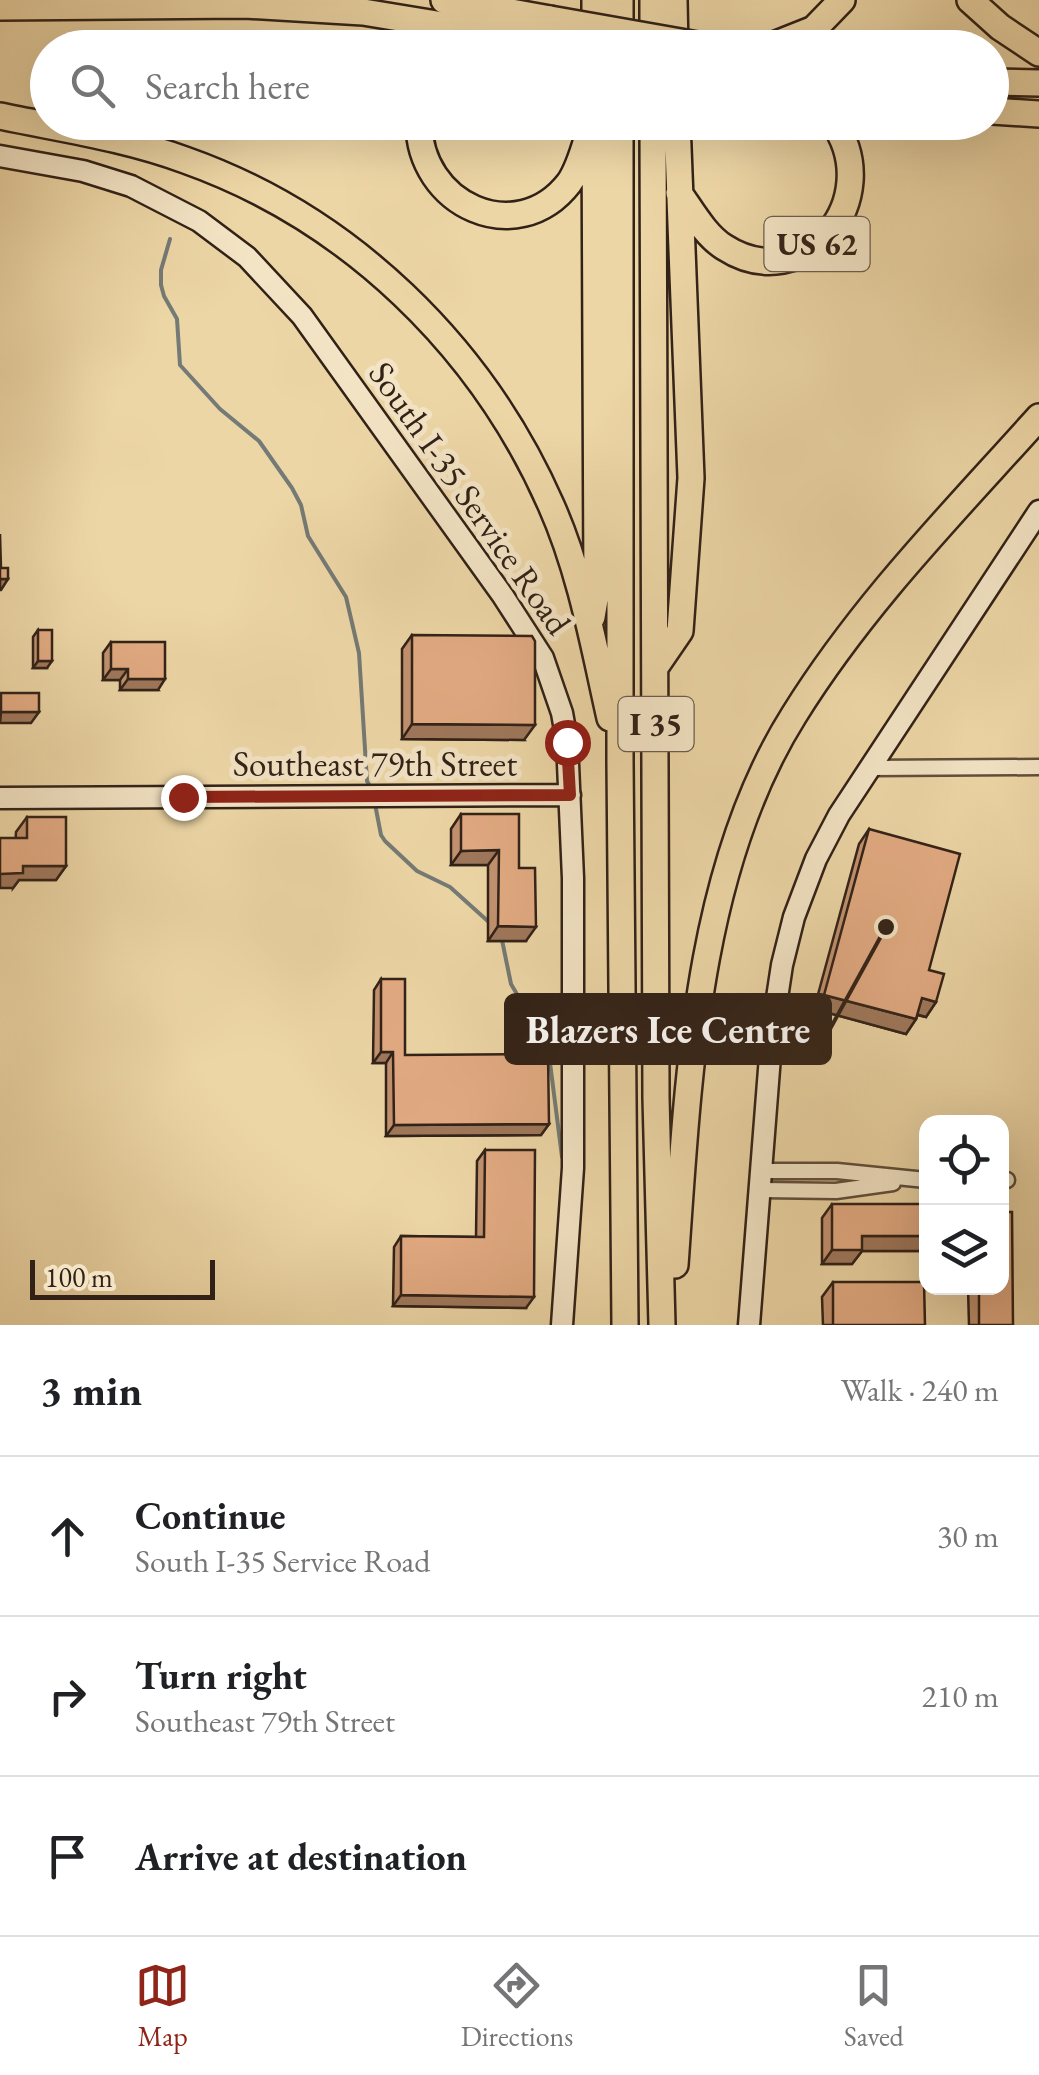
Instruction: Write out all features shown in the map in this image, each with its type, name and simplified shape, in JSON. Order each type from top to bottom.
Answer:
[{"type":"highway","points":[[444,0],[495,5],[550,30]]},
{"type":"highway","points":[[595,0],[595,30]]},
{"type":"highway","points":[[620,0],[620,30]]},
{"type":"highway","points":[[652,0],[653,30]]},
{"type":"highway","points":[[674,0],[675,30]]},
{"type":"highway","points":[[814,30],[842,0]]},
{"type":"highway","points":[[970,0],[1004,30]]},
{"type":"highway","points":[[0,7],[246,5],[550,30]]},
{"type":"highway","points":[[1009,33],[1039,53]]},
{"type":"highway","points":[[1009,82],[1039,83]]},
{"type":"highway","points":[[1009,112],[1039,114]]},
{"type":"highway","points":[[0,116],[30,122]]},
{"type":"highway","points":[[114,140],[199,165],[303,214],[371,264],[430,319],[485,389],[552,506],[590,629],[620,762]]},
{"type":"highway","points":[[420,140],[427,168],[446,192],[482,212],[512,214],[539,207],[570,182],[587,140]]},
{"type":"highway","points":[[590,629],[597,588],[594,140]]},
{"type":"highway","name":"I 35","points":[[620,140],[620,762],[626,1325]]},
{"type":"highway","name":"I 35","points":[[653,140],[656,1098],[662,1325]]},
{"type":"highway","points":[[656,666],[680,631],[692,478],[678,140]]},
{"type":"highway","name":"US 62","points":[[679,193],[710,235],[734,252],[749,258],[779,259],[809,249],[835,227],[852,183],[850,156],[842,140]]},
{"type":"highway","points":[[670,1325],[690,1058],[709,943],[755,792],[792,718],[868,607],[1039,418]]},
{"type":"street","name":"South I-35 Service Road","points":[[0,156],[83,171],[132,186],[200,220],[246,257],[302,316],[538,647],[562,713],[573,878],[572,1168],[562,1325]]},
{"type":"street","points":[[749,1325],[772,1030],[794,917],[816,859],[839,816],[1039,511]]},
{"type":"street","points":[[870,768],[1039,767]]},
{"type":"street","name":"Southeast 79th Street","points":[[0,798],[570,795]]},
{"type":"street","points":[[760,1181],[837,1170],[919,1180]]},
{"type":"building","points":[[0,534],[1,568],[8,568],[8,579],[0,579]]},
{"type":"building","points":[[38,630],[52,630],[52,661],[38,661]]},
{"type":"building","points":[[412,635],[532,636],[535,725],[412,724]]},
{"type":"building","points":[[111,642],[165,642],[165,679],[128,679],[128,669],[111,669]]},
{"type":"building","points":[[1,693],[39,693],[39,712],[1,712]]},
{"type":"building","points":[[461,814],[519,814],[519,868],[535,868],[536,927],[498,926],[499,850],[461,851]]},
{"type":"building","points":[[27,817],[66,817],[66,866],[23,866],[23,873],[0,874],[0,838],[27,838]]},
{"type":"building","points":[[869,829],[960,854],[929,970],[944,974],[936,1002],[922,998],[916,1019],[824,995]]},
{"type":"building","points":[[381,979],[405,979],[405,1055],[548,1054],[549,1124],[394,1125],[393,1052],[381,1052]]},
{"type":"building","points":[[485,1150],[535,1150],[534,1297],[401,1295],[401,1236],[484,1237]]},
{"type":"building","points":[[832,1204],[919,1204],[919,1236],[862,1236],[862,1250],[832,1250]]},
{"type":"building","points":[[1012,1212],[1013,1325],[979,1325],[979,1295],[1009,1295]]},
{"type":"building","points":[[833,1282],[919,1282],[919,1295],[924,1295],[925,1325],[833,1325]]},
{"type":"waterway","points":[[170,239],[161,285],[177,319],[180,365],[220,409],[259,441],[292,488],[301,505],[308,536],[346,597],[359,653],[367,781],[372,790]]},
{"type":"waterway","points":[[375,804],[385,841],[417,871],[450,887],[491,924]]},
{"type":"waterway","points":[[502,940],[511,984],[548,1047],[562,1157]]},
{"type":"place","name":"Blazers Ice Centre","points":[[886,927]]},
{"type":"route","points":[[183,797],[570,795],[567,742]]}]
